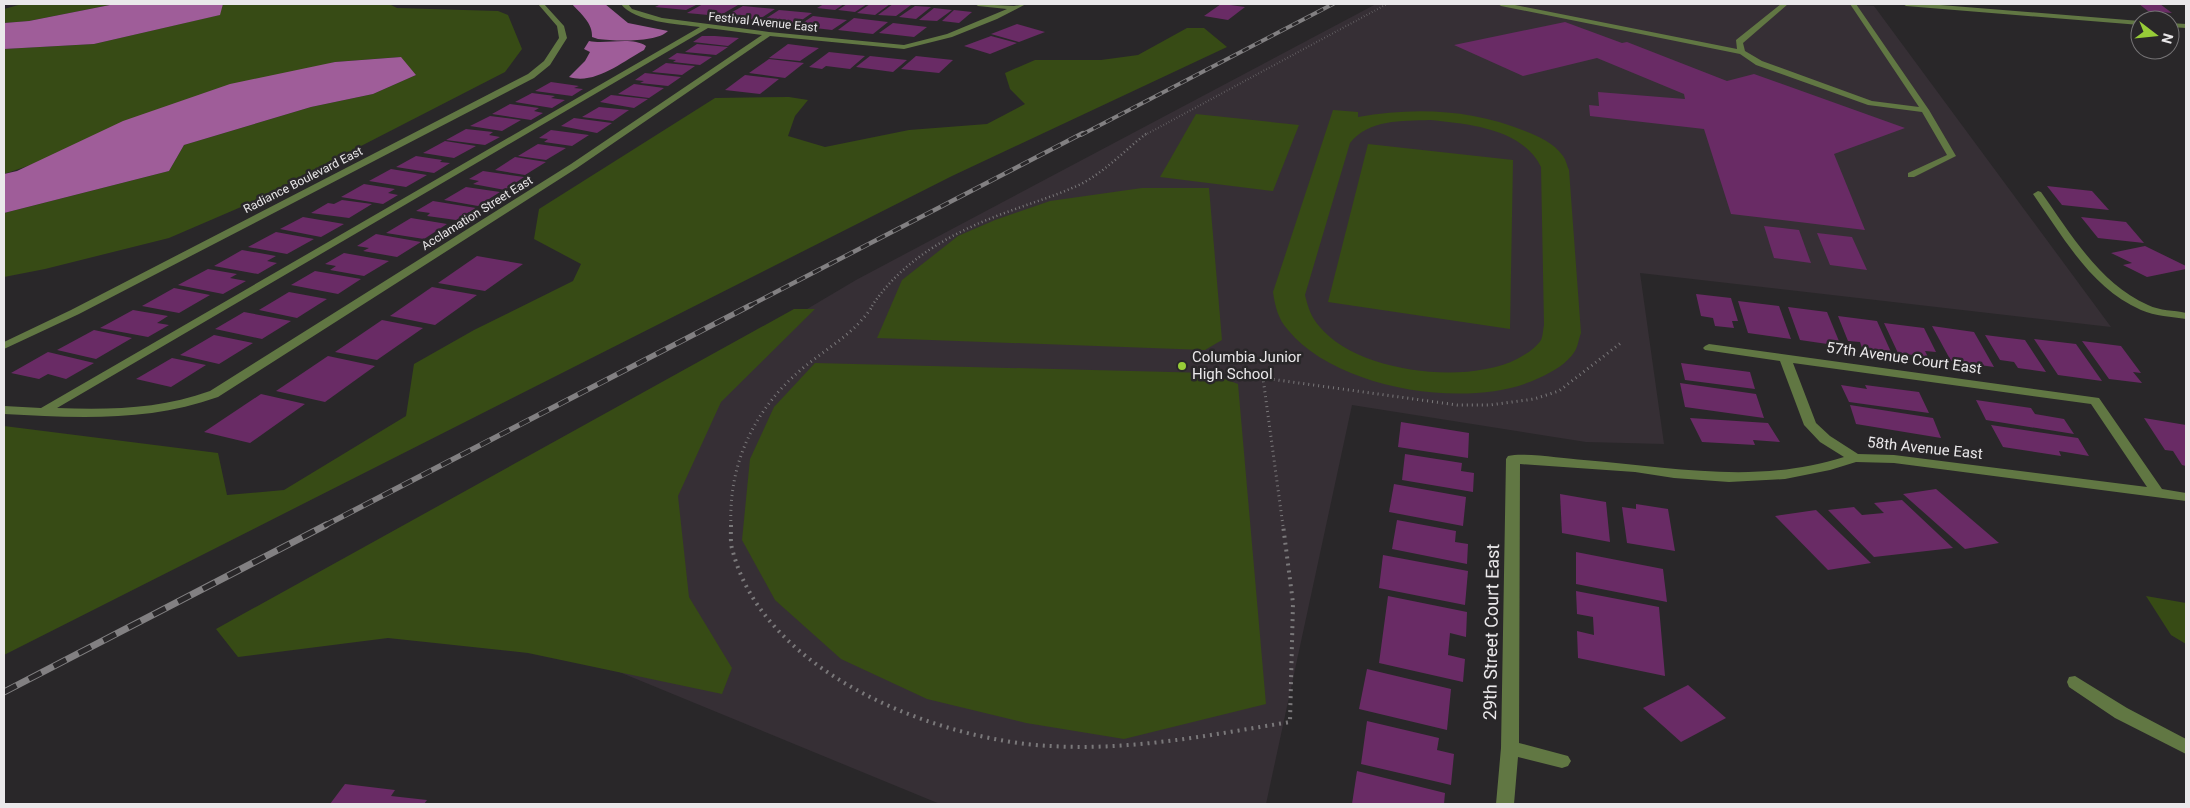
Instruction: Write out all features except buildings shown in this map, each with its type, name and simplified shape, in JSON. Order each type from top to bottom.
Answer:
[{"type":"street","name":"Radiance Boulevard East","points":[[4,346],[75,312],[531,76],[547,63],[563,38],[560,26],[541,4]]},
{"type":"street","name":"Festival Avenue East","points":[[624,4],[630,10],[661,20],[705,27],[904,48],[926,44],[995,18],[1023,4]]},
{"type":"street","points":[[978,4],[1015,8]]},
{"type":"street","points":[[1501,4],[1742,52],[1759,63],[1871,103],[1925,110]]},
{"type":"street","points":[[1742,52],[1739,42],[1785,4]]},
{"type":"street","points":[[1853,4],[1925,110],[1952,156],[1911,175]]},
{"type":"street","points":[[1906,4],[2130,22]]},
{"type":"street","points":[[1987,4],[1994,11]]},
{"type":"street","points":[[44,411],[705,27]]},
{"type":"street","name":"Acclamation Street East","points":[[4,410],[142,411],[193,404],[214,394],[574,166],[769,34]]},
{"type":"street","points":[[2038,194],[2092,270],[2114,289],[2146,308],[2186,316]]},
{"type":"street","name":"57th Avenue Court East","points":[[1708,348],[2095,401],[2156,491]]},
{"type":"street","points":[[1785,358],[1810,425],[1825,439],[1856,458]]},
{"type":"street","name":"58th Avenue East","points":[[1513,459],[1636,468],[1674,474],[1729,478],[1792,474],[1856,458],[1894,458],[2156,491],[2186,497]]},
{"type":"street","name":"29th Street Court East","points":[[1505,804],[1510,748],[1513,459]]},
{"type":"street","points":[[2075,682],[2122,713],[2186,747]]},
{"type":"street","points":[[1510,748],[1562,761]]},
{"type":"path","points":[[1387,4],[1159,125],[1089,180],[984,221],[928,252],[894,278],[862,321],[813,359],[781,388],[758,418],[744,443],[732,482],[728,516],[735,556],[748,594],[784,637],[821,669],[898,708],[955,730],[1016,742],[1070,747],[1116,747],[1181,740],[1290,722],[1293,603],[1263,378],[1457,405],[1490,405],[1534,399],[1559,391],[1622,342]]},
{"type":"shaded area","points":[[115,4],[223,4],[220,15],[94,44],[4,49],[4,23],[29,21]]},
{"type":"shaded area","points":[[572,4],[605,4],[628,23],[668,31],[654,38],[624,41],[598,39],[592,37],[588,23]]},
{"type":"shaded area","name":"Columbia Junior High School","points":[[1376,4],[1841,4],[1874,6],[2111,327],[1640,273],[1664,444],[1586,442],[1352,405],[1266,804],[940,804],[369,569],[856,280]]},
{"type":"shaded area","points":[[589,41],[626,41],[646,46],[644,50],[608,71],[589,78],[569,77],[585,61],[590,52],[584,49]]},
{"type":"shaded area","points":[[401,57],[416,75],[373,94],[311,107],[184,145],[169,171],[4,213],[4,174],[17,171],[123,121],[230,84],[335,62]]},
{"type":"green space","points":[[22,4],[115,4],[29,21],[4,23],[4,9]]},
{"type":"green space","points":[[223,4],[389,4],[397,8],[498,11],[508,15],[522,49],[505,72],[248,204],[169,238],[45,269],[4,277],[4,213],[169,171],[184,145],[311,107],[373,94],[416,75],[400,57],[335,62],[4,174],[4,49],[94,44],[219,15]]},
{"type":"green space","points":[[1187,28],[1204,28],[1227,47],[952,176],[4,655],[4,426],[218,453],[227,495],[284,490],[406,416],[414,364],[474,330],[573,281],[581,264],[534,239],[539,209],[715,98],[789,97],[808,100],[795,116],[788,136],[825,147],[909,130],[987,124],[1025,104],[1010,89],[1005,73],[1035,60],[1101,60],[1138,55]]},
{"type":"green space","points":[[1333,110],[1358,112],[1358,117],[1421,111],[1463,114],[1484,118],[1525,131],[1540,138],[1555,147],[1565,159],[1569,170],[1581,333],[1572,356],[1564,364],[1539,378],[1511,388],[1478,393],[1443,393],[1406,389],[1371,380],[1338,367],[1310,351],[1288,330],[1279,317],[1273,292]],"holes":[[[1430,120],[1477,126],[1508,136],[1532,154],[1541,167],[1544,325],[1542,338],[1527,353],[1495,367],[1470,371],[1413,370],[1385,364],[1359,355],[1336,342],[1319,326],[1310,312],[1305,295],[1350,143],[1358,135],[1376,125],[1397,121]]]},
{"type":"green space","points":[[1196,114],[1299,125],[1273,191],[1160,177]]},
{"type":"green space","points":[[1368,144],[1513,160],[1510,329],[1328,302]]},
{"type":"green space","points":[[1142,188],[1209,188],[1222,340],[1205,350],[877,338],[902,280],[958,236],[995,220],[1050,201]]},
{"type":"green space","points":[[794,309],[815,309],[721,402],[678,496],[689,597],[732,668],[722,694],[528,653],[388,638],[238,657],[216,629]]},
{"type":"green space","points":[[815,363],[1209,373],[1238,384],[1266,704],[1124,739],[1026,723],[927,699],[841,659],[775,600],[742,540],[750,459],[774,407]]},
{"type":"green space","points":[[2146,596],[2186,603],[2186,644],[2171,635]]},
{"type":"railway","points":[[1081,135],[1333,4]]},
{"type":"railway","points":[[749,306],[1083,133]]},
{"type":"railway","points":[[324,526],[751,305]]},
{"type":"railway","points":[[4,692],[326,525]]},
{"type":"place","name":"Columbia Junior High School","points":[[1182,366]]}]
